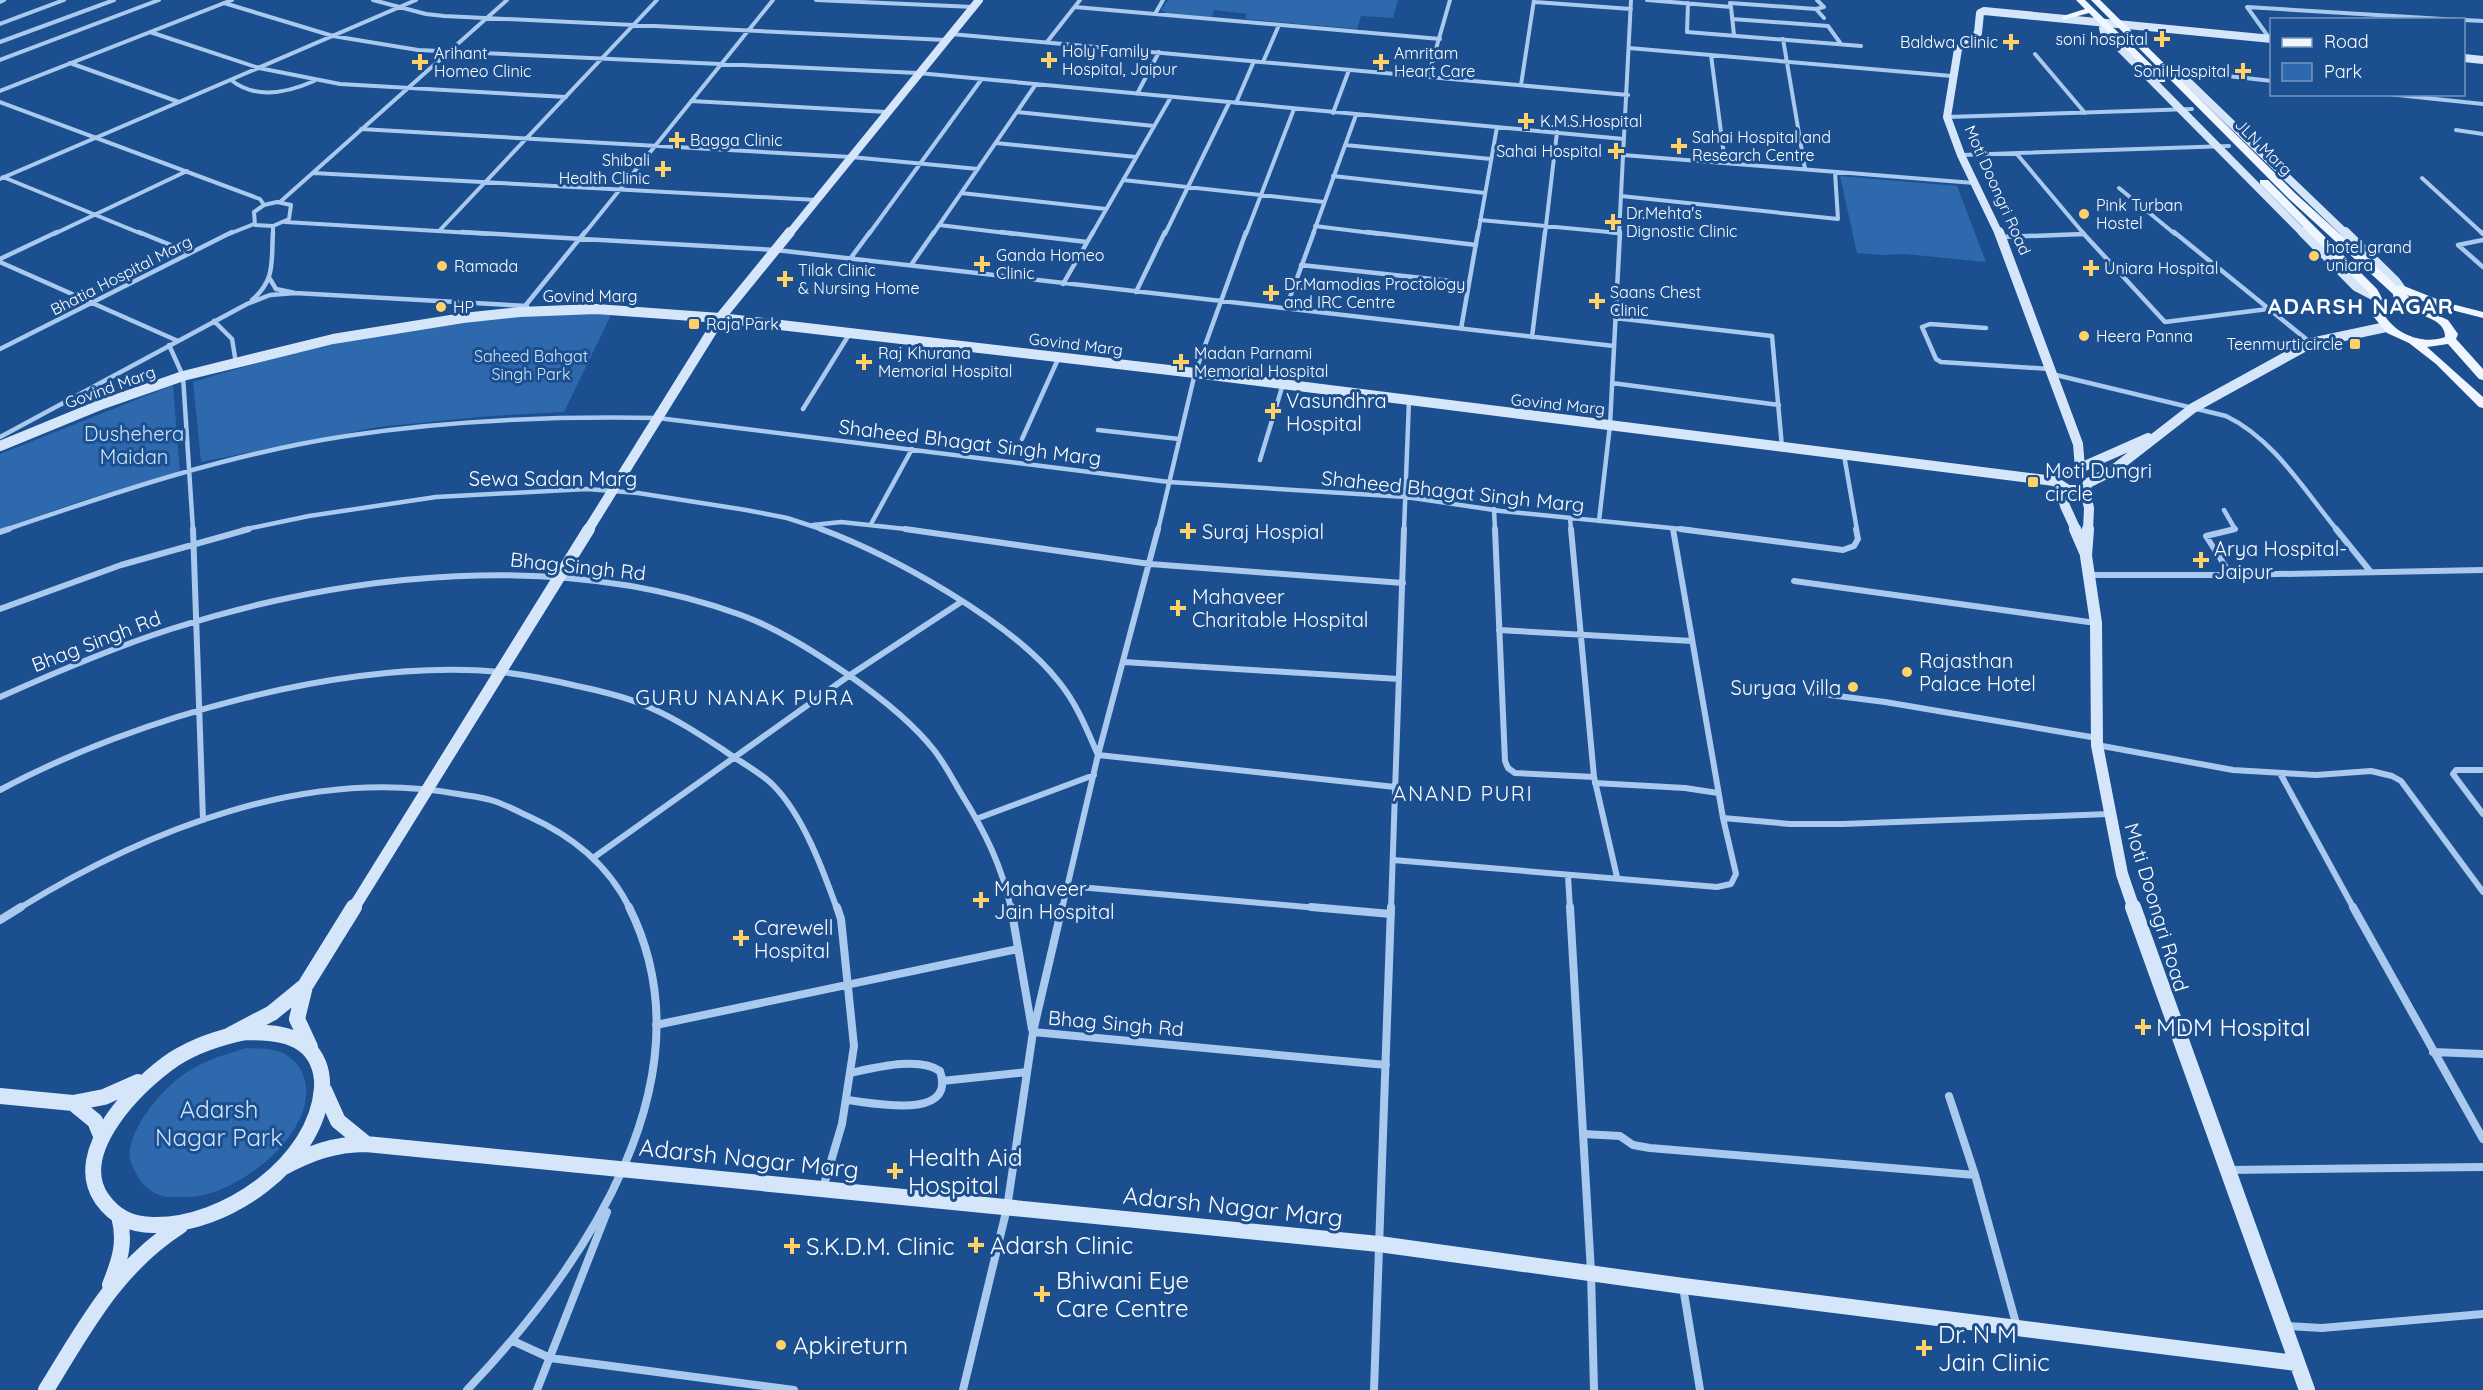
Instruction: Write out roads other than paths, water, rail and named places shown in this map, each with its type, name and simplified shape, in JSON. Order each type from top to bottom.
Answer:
[{"type":"main road","name":"JLN Marg","points":[[2080,0],[2375,296],[2383,311]]},
{"type":"main road","name":"JLN Marg","points":[[2095,0],[2292,196],[2399,291],[2417,310]]},
{"type":"main road","points":[[2066,18],[2090,10]]},
{"type":"main road","points":[[2399,291],[2483,317]]},
{"type":"main road","points":[[2450,339],[2452,334],[2450,328],[2443,321],[2417,310],[2396,308],[2383,311],[2379,316],[2386,327],[2412,340],[2440,362],[2483,404]]},
{"type":"main road","points":[[2443,321],[2483,317]]},
{"type":"main road","points":[[2412,340],[2436,343],[2450,339]]},
{"type":"main road","points":[[2450,339],[2483,376]]},
{"type":"street","points":[[0,2],[4,0]]},
{"type":"street","points":[[0,24],[64,0]]},
{"type":"street","points":[[0,42],[114,0]]},
{"type":"street","points":[[1,59],[159,0]]},
{"type":"street","points":[[0,91],[232,0]]},
{"type":"street","points":[[373,0],[426,14],[633,26],[1047,42],[1628,95]]},
{"type":"street","points":[[1,178],[416,0]]},
{"type":"street","points":[[280,202],[507,0]]},
{"type":"street","points":[[440,230],[657,0]]},
{"type":"street","points":[[525,306],[773,0]]},
{"type":"street","points":[[816,0],[974,7]]},
{"type":"street","points":[[366,1144],[335,1120],[324,1089],[321,1066],[297,1019],[305,986],[720,318],[980,0]]},
{"type":"street","points":[[1047,42],[1080,0]]},
{"type":"street","points":[[1155,14],[1163,0]]},
{"type":"street","points":[[1428,77],[1450,0]]},
{"type":"street","points":[[1599,521],[1610,425],[1631,0]]},
{"type":"street","points":[[1647,0],[1707,2],[1731,7]]},
{"type":"street","points":[[1734,35],[1733,10],[1730,3],[1749,2],[1816,9],[1824,7],[1817,0]]},
{"type":"street","points":[[1521,85],[1534,1],[1631,9]]},
{"type":"street","points":[[224,3],[333,36],[396,47],[918,74],[1624,139]]},
{"type":"street","points":[[1688,3],[1687,32],[1861,46]]},
{"type":"street","points":[[1075,7],[1440,39]]},
{"type":"street","points":[[2270,38],[2247,7],[2429,18]]},
{"type":"street","points":[[1816,9],[1824,18]]},
{"type":"street","name":"Moti Doongri Road","points":[[2075,470],[2078,444],[2001,237],[1961,155],[1947,117],[1958,49],[1978,33],[1981,12],[2066,18],[2104,24],[2270,39]]},
{"type":"street","points":[[1732,19],[1828,26],[1841,44]]},
{"type":"street","points":[[2465,20],[2483,21]]},
{"type":"street","points":[[1263,62],[1279,25]]},
{"type":"street","points":[[150,32],[259,68],[316,80],[406,89],[566,97]]},
{"type":"street","points":[[1783,39],[1805,169]]},
{"type":"street","points":[[1629,48],[1952,76]]},
{"type":"street","points":[[1137,94],[1159,52]]},
{"type":"street","points":[[2035,54],[2085,112]]},
{"type":"street","points":[[1711,55],[1725,163]]},
{"type":"street","points":[[2465,58],[2483,60]]},
{"type":"street","points":[[1236,103],[1254,61]]},
{"type":"street","points":[[70,63],[180,102]]},
{"type":"street","points":[[2165,69],[2270,81]]},
{"type":"street","points":[[1333,113],[1349,70]]},
{"type":"street","points":[[231,80],[243,90],[261,93],[304,86],[316,80]]},
{"type":"street","points":[[850,259],[981,80]]},
{"type":"street","points":[[911,266],[1036,84]]},
{"type":"street","points":[[2407,96],[2483,104]]},
{"type":"street","points":[[1063,284],[1171,97]]},
{"type":"street","points":[[0,102],[260,199],[264,205]]},
{"type":"street","points":[[691,102],[887,112]]},
{"type":"street","points":[[1136,292],[1229,102]]},
{"type":"street","points":[[963,1390],[1007,1208],[1033,1032],[1098,755],[1150,564],[1195,373],[1220,300],[1294,109]]},
{"type":"street","points":[[1947,117],[2188,109]]},
{"type":"street","points":[[1017,111],[1154,126]]},
{"type":"street","points":[[1286,308],[1356,115]]},
{"type":"street","points":[[1461,329],[1497,127]]},
{"type":"street","points":[[362,129],[851,157],[978,169]]},
{"type":"street","points":[[2456,130],[2483,134]]},
{"type":"street","points":[[1532,337],[1557,132]]},
{"type":"street","points":[[996,143],[1136,157]]},
{"type":"street","points":[[1345,145],[1491,159]]},
{"type":"street","points":[[1961,155],[2224,147]]},
{"type":"street","points":[[2016,153],[2084,234],[2165,322],[2268,309]]},
{"type":"street","points":[[1623,155],[1974,183]]},
{"type":"street","points":[[0,260],[187,171]]},
{"type":"street","points":[[1621,196],[1838,219],[1835,172]]},
{"type":"street","points":[[313,173],[817,200]]},
{"type":"street","points":[[1334,176],[1485,193]]},
{"type":"street","points":[[1,178],[190,253]]},
{"type":"street","points":[[2422,178],[2483,234]]},
{"type":"street","points":[[1123,180],[1324,202]]},
{"type":"street","points":[[2119,188],[2311,343]]},
{"type":"street","points":[[961,193],[1106,209]]},
{"type":"street","points":[[285,222],[291,216],[291,205],[280,202],[264,205],[254,212],[254,224],[259,227],[285,222],[776,250],[1614,346]]},
{"type":"street","points":[[1480,220],[1619,233]]},
{"type":"street","name":"Bhatia Hospital Marg","points":[[0,349],[236,230],[254,224]]},
{"type":"street","points":[[939,225],[1087,242]]},
{"type":"street","points":[[0,437],[247,303],[264,290],[270,279],[273,226]]},
{"type":"street","points":[[1315,226],[1476,245]]},
{"type":"street","points":[[2001,237],[2084,234]]},
{"type":"street","points":[[2483,240],[2458,245],[2483,267]]},
{"type":"street","points":[[0,260],[178,341]]},
{"type":"street","points":[[1301,265],[1469,283]]},
{"type":"street","points":[[270,279],[276,289],[295,293]]},
{"type":"street","points":[[247,303],[270,295],[295,293],[525,306],[537,311]]},
{"type":"street","name":"Govind Marg","points":[[0,446],[100,405],[183,376],[333,339],[463,318],[537,311],[596,309],[720,318],[1195,373],[1844,455],[2057,484],[2076,492],[2086,486]]},
{"type":"street","points":[[1615,318],[1772,336],[1782,447]]},
{"type":"street","points":[[214,321],[227,331],[235,342],[236,363]]},
{"type":"street","points":[[1986,328],[1930,324],[1922,327],[1936,359],[1941,362],[2051,371],[2226,416],[2245,425],[2264,440],[2370,571]]},
{"type":"street","points":[[2075,470],[2086,486],[2112,471],[2193,408],[2311,343],[2386,327]]},
{"type":"street","points":[[803,409],[850,333]]},
{"type":"street","points":[[169,345],[183,376],[194,542],[203,820]]},
{"type":"street","points":[[1022,439],[1059,357]]},
{"type":"street","points":[[1612,383],[1779,405]]},
{"type":"street","points":[[1260,460],[1283,384]]},
{"type":"street","points":[[1374,1390],[1409,400]]},
{"type":"street","name":"Shaheed Bhagat Singh Marg","points":[[0,532],[189,471],[306,444],[394,429],[490,420],[561,417],[658,418],[1169,482],[1406,497],[1843,550],[1854,546],[1858,539],[1844,455]]},
{"type":"street","points":[[1098,430],[1179,439]]},
{"type":"street","points":[[2057,484],[2054,475],[2057,473],[2075,470],[2131,444],[2157,435]]},
{"type":"street","points":[[871,524],[912,449]]},
{"type":"street","name":"Moti Doongri Road","points":[[2057,484],[2086,556]]},
{"type":"street","name":"Moti Doongri Road","points":[[2086,486],[2089,508],[2086,556],[2096,623],[2098,742],[2109,814],[2122,874],[2226,1170],[2307,1390]]},
{"type":"street","name":"Sewa Sadan Marg","points":[[0,609],[50,588],[194,542],[301,517],[383,503],[456,494],[536,490],[614,490],[749,510],[812,525],[887,558],[961,602],[1013,638],[1058,680],[1084,720],[1098,755]]},
{"type":"street","points":[[1494,509],[1505,761],[1508,768],[1515,772],[1718,793]]},
{"type":"street","points":[[2224,510],[2235,529],[2206,536],[2231,575]]},
{"type":"street","points":[[1570,518],[1594,780],[1617,877]]},
{"type":"street","points":[[812,525],[841,522],[871,524],[1150,564],[1403,583]]},
{"type":"street","points":[[1393,860],[1717,887],[1731,884],[1736,874],[1718,793],[1673,528]]},
{"type":"street","points":[[2088,575],[2231,575],[2483,570]]},
{"type":"street","name":"Bhag Singh Rd","points":[[0,697],[70,665],[197,622],[328,590],[393,581],[479,574],[560,576],[625,583],[689,598],[743,615],[801,645],[850,675],[892,707],[934,750],[976,819],[1002,871],[1033,1032],[1386,1065]]},
{"type":"street","points":[[1794,581],[2096,623]]},
{"type":"street","points":[[593,858],[850,675],[961,602]]},
{"type":"street","points":[[1499,630],[1692,641]]},
{"type":"street","points":[[1124,662],[1399,679]]},
{"type":"street","points":[[0,790],[28,775],[144,728],[319,682],[412,671],[500,672],[564,683],[650,707],[696,731],[773,785],[800,823],[825,872],[841,919],[854,1046],[842,1124],[823,1189]]},
{"type":"street","points":[[1814,693],[1885,702],[2098,742],[2184,764],[2222,770],[2281,775],[2319,775],[2378,770],[2391,773],[2401,781],[2479,881],[2483,892]]},
{"type":"street","points":[[1098,755],[1395,788]]},
{"type":"street","points":[[2483,770],[2456,770],[2453,774],[2483,814]]},
{"type":"street","points":[[976,819],[1094,774]]},
{"type":"street","points":[[2281,775],[2433,1053],[2483,1139]]},
{"type":"street","points":[[0,920],[73,876],[125,850],[203,820],[283,798],[339,790],[393,787],[427,789],[484,799],[526,813],[558,831],[593,858],[616,884],[633,912],[649,954],[656,994],[656,1049],[647,1101],[537,1390]]},
{"type":"street","points":[[1723,818],[1790,824],[1843,824],[2109,814]]},
{"type":"street","points":[[1568,876],[1591,1272],[1594,1390]]},
{"type":"street","points":[[1067,886],[1391,914]]},
{"type":"street","points":[[656,1025],[1018,949]]},
{"type":"street","points":[[0,1096],[73,1103],[104,1097],[148,1077],[189,1050],[230,1035],[272,1013],[305,986]]},
{"type":"street","points":[[230,1035],[246,1032],[274,1032],[298,1040],[312,1052]]},
{"type":"street","points":[[2433,1053],[2483,1054]]},
{"type":"street","points":[[846,1100],[919,1106],[935,1099],[942,1081],[940,1072],[935,1067],[923,1065],[904,1064],[850,1073]]},
{"type":"street","points":[[942,1081],[1027,1072]]},
{"type":"street","points":[[148,1077],[124,1101],[102,1138],[94,1166],[96,1190],[104,1204],[119,1216],[142,1225],[163,1226],[186,1222]]},
{"type":"street","points":[[46,1390],[106,1295],[158,1237],[186,1222],[234,1204],[259,1188],[282,1168],[311,1130],[324,1089]]},
{"type":"street","points":[[1949,1096],[1975,1175],[2018,1329]]},
{"type":"street","points":[[73,1103],[92,1116],[99,1125],[102,1138]]},
{"type":"street","points":[[1583,1134],[1620,1136],[1633,1145],[1650,1148],[1975,1175]]},
{"type":"street","name":"Adarsh Nagar Marg","points":[[282,1168],[308,1154],[339,1143],[366,1144],[1379,1244],[1683,1286],[2296,1363]]},
{"type":"street","points":[[2226,1170],[2483,1167]]},
{"type":"street","points":[[467,1390],[513,1341],[568,1271],[605,1209],[623,1169]]},
{"type":"street","points":[[106,1295],[122,1255],[125,1237],[119,1216]]},
{"type":"street","points":[[1683,1286],[1700,1390]]},
{"type":"street","points":[[2282,1325],[2322,1328],[2483,1314]]},
{"type":"street","points":[[513,1341],[550,1358],[794,1390]]},
{"type":"place","name":"soni hospital","points":[[2162,39]]},
{"type":"place","name":"Baldwa Clinic","points":[[2011,42]]},
{"type":"place","name":"Holy Family Hospital, Jaipur","points":[[1049,60]]},
{"type":"place","name":"Arihant Homeo Clinic","points":[[420,62]]},
{"type":"place","name":"Amritam Heart Care","points":[[1381,62]]},
{"type":"place","name":"Soni Hospital","points":[[2243,71]]},
{"type":"place","name":"K.M.S.Hospital","points":[[1526,121]]},
{"type":"place","name":"Bagga Clinic","points":[[677,140]]},
{"type":"place","name":"Sahai Hospital and Research Centre","points":[[1679,146]]},
{"type":"place","name":"Sahai Hospital","points":[[1616,151]]},
{"type":"place","name":"Shibali Health Clinic","points":[[663,169]]},
{"type":"place","name":"Pink Turban Hostel","points":[[2084,214]]},
{"type":"place","name":"Dr.Mehta's Dignostic Clinic","points":[[1613,222]]},
{"type":"place","name":"hotel grand uniara","points":[[2314,256]]},
{"type":"place","name":"Ganda Homeo Clinic","points":[[982,264]]},
{"type":"place","name":"Ramada","points":[[442,266]]},
{"type":"place","name":"Uniara Hospital","points":[[2091,268]]},
{"type":"place","name":"Tilak Clinic & Nursing Home","points":[[785,279]]},
{"type":"place","name":"Dr.Mamodias Proctology and IRC Centre","points":[[1271,293]]},
{"type":"place","name":"Saans Chest Clinic","points":[[1597,301]]},
{"type":"place","name":"HP","points":[[441,307]]},
{"type":"place","name":"Raja Park","points":[[694,324]]},
{"type":"place","name":"Heera Panna","points":[[2084,336]]},
{"type":"place","name":"Teenmurti circle","points":[[2355,344]]},
{"type":"place","name":"Raj Khurana Memorial Hospital","points":[[864,362]]},
{"type":"place","name":"Madan Parnami Memorial Hospital","points":[[1181,362]]},
{"type":"place","name":"Vasundhra Hospital","points":[[1273,411]]},
{"type":"place","name":"Moti Dungri circle","points":[[2033,482]]},
{"type":"place","name":"Suraj Hospial","points":[[1188,531]]},
{"type":"place","name":"Arya Hospital- Jaipur","points":[[2201,560]]},
{"type":"place","name":"Mahaveer Charitable Hospital","points":[[1178,608]]},
{"type":"place","name":"Rajasthan Palace Hotel","points":[[1907,672]]},
{"type":"place","name":"Suryaa Villa","points":[[1853,687]]},
{"type":"place","name":"Mahaveer Jain Hospital","points":[[981,900]]},
{"type":"place","name":"Carewell Hospital","points":[[741,938]]},
{"type":"place","name":"MDM Hospital","points":[[2143,1027]]},
{"type":"place","name":"Health Aid Hospital","points":[[895,1171]]},
{"type":"place","name":"Adarsh Clinic","points":[[976,1245]]},
{"type":"place","name":"S.K.D.M. Clinic","points":[[792,1246]]},
{"type":"place","name":"Bhiwani Eye Care Centre","points":[[1042,1294]]},
{"type":"place","name":"Apkireturn","points":[[781,1345]]},
{"type":"place","name":"Dr. N M Jain Clinic","points":[[1924,1348]]},
{"type":"district","name":"ADARSH NAGAR","points":[[2361,306]]},
{"type":"district","name":"GURU NANAK PURA","points":[[745,697]]},
{"type":"district","name":"ANAND PURI","points":[[1463,793]]},
{"type":"park label","name":"Saheed Bahgat Singh Park","points":[[531,365]]},
{"type":"park label","name":"Dushehera Maidan","points":[[134,444]]},
{"type":"park label","name":"Adarsh Nagar Park","points":[[219,1123]]}]
